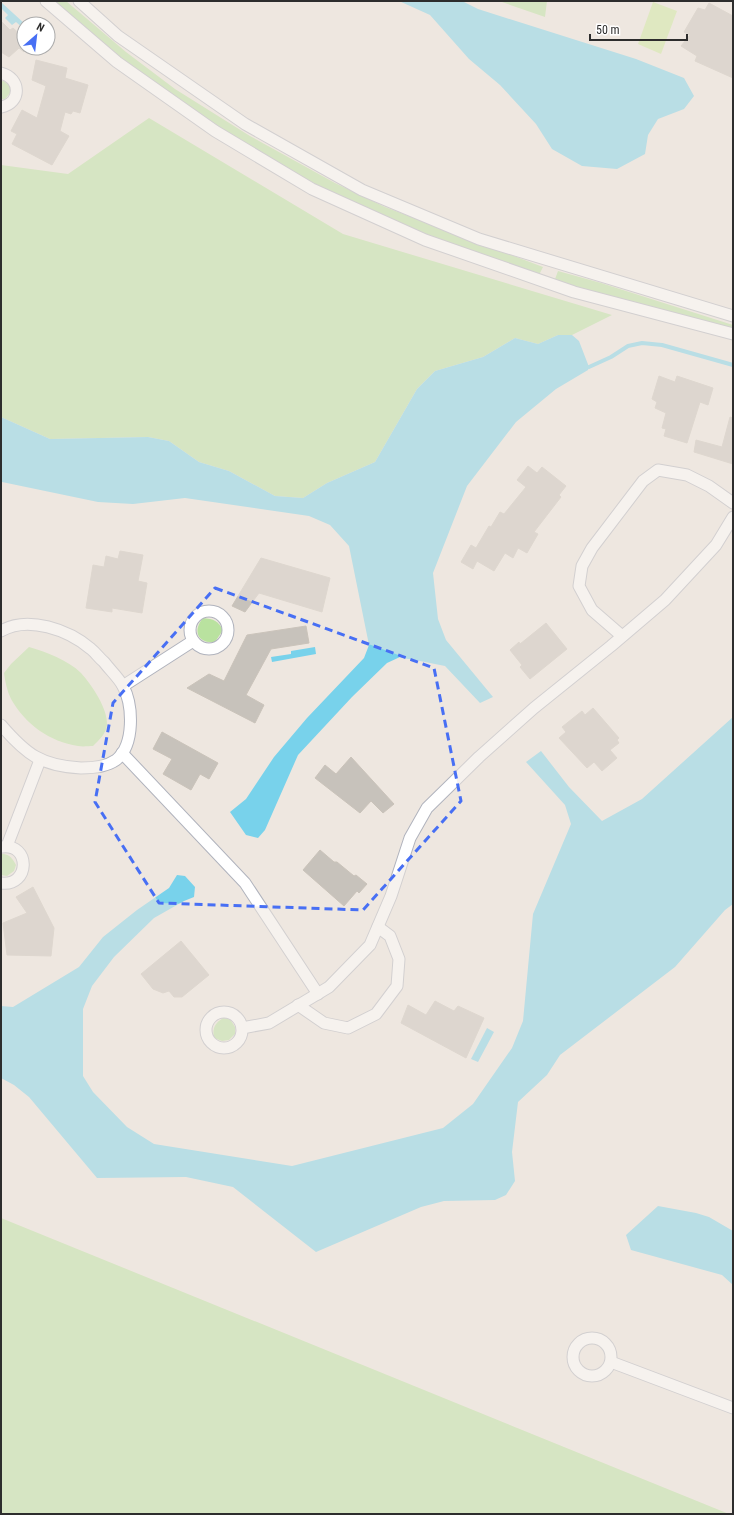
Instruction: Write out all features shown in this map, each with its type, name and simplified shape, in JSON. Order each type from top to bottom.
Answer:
[{"type":"street","points":[[46,1],[117,62],[215,131],[312,189],[425,240],[574,292],[733,334]]},
{"type":"street","points":[[79,1],[118,36],[245,124],[362,190],[479,239],[733,316]]},
{"type":"street","points":[[1,73],[11,78],[17,92],[13,101],[1,108]]},
{"type":"street","points":[[622,636],[592,610],[579,586],[582,566],[592,548],[643,481],[658,470],[687,475],[709,486],[733,503]]},
{"type":"street","points":[[242,1028],[269,1023],[329,987],[370,945],[391,896],[410,838],[427,808],[479,757],[534,708],[665,600],[716,545],[733,517]]},
{"type":"street","points":[[1,631],[13,626],[30,624],[62,631],[91,649],[124,686],[129,707],[131,729],[122,753],[116,760],[93,768],[55,764],[40,760],[26,750],[1,725]]},
{"type":"street","points":[[124,686],[193,640]]},
{"type":"street","points":[[122,753],[245,883],[318,994]]},
{"type":"street","points":[[1,883],[12,883],[20,877],[24,868],[22,858],[16,850],[4,847],[40,760]]},
{"type":"street","points":[[298,1006],[324,1023],[348,1028],[376,1014],[397,986],[399,959],[390,936],[378,927]]},
{"type":"street","points":[[611,1362],[733,1408]]},
{"type":"highlighted area","points":[[215,588],[434,668],[461,801],[363,910],[159,903],[95,802],[113,703]]},
{"type":"green space","points":[[53,1],[66,1],[126,52],[175,89],[250,136],[335,183],[385,207],[543,267],[539,275],[438,240],[333,194],[269,158],[197,116],[140,74]]},
{"type":"green space","points":[[499,1],[547,1],[545,17]]},
{"type":"green space","points":[[653,2],[677,11],[661,54],[638,44]]},
{"type":"green space","points":[[1,81],[4,81],[10,86],[10,93],[5,99],[1,99]]},
{"type":"green space","points":[[149,118],[343,234],[612,315],[572,335],[558,335],[538,344],[515,338],[483,357],[435,371],[417,389],[375,462],[327,483],[303,498],[275,496],[229,471],[199,462],[169,441],[148,437],[50,439],[1,417],[1,165],[68,174]]},
{"type":"green space","points":[[558,271],[601,283],[733,325],[733,331],[554,282]]},
{"type":"green space","points":[[203,618],[215,621],[223,630],[215,642],[204,641],[198,636],[198,628]]},
{"type":"green space","points":[[29,647],[70,664],[81,673],[90,684],[102,705],[107,719],[104,734],[93,746],[68,744],[48,736],[31,724],[23,716],[11,699],[8,693],[4,673]]},
{"type":"green space","points":[[1,854],[8,855],[16,865],[14,871],[7,876],[1,875]]},
{"type":"green space","points":[[223,1018],[230,1019],[235,1027],[235,1034],[229,1040],[222,1041],[214,1038],[213,1031],[216,1024]]},
{"type":"green space","points":[[1,1218],[729,1514],[1,1514]]},
{"type":"water","points":[[399,1],[462,1],[478,9],[636,59],[684,78],[694,96],[684,109],[658,119],[648,135],[645,154],[617,169],[582,166],[552,149],[536,124],[500,85],[469,59],[430,15]]},
{"type":"water","points":[[2,3],[16,16],[16,22],[12,25],[5,18],[8,15],[1,8]]},
{"type":"water","points":[[558,335],[572,335],[579,341],[589,367],[588,370],[556,389],[516,422],[467,486],[433,573],[438,619],[446,640],[493,697],[480,703],[445,666],[400,657],[387,663],[352,697],[298,755],[265,830],[258,838],[246,835],[230,812],[246,799],[274,757],[307,718],[364,658],[369,645],[349,546],[330,525],[309,516],[185,498],[133,504],[98,502],[2,482],[1,417],[50,439],[148,437],[169,441],[199,462],[229,471],[275,496],[303,498],[327,483],[375,462],[417,389],[435,371],[483,357],[515,338],[538,344]]},
{"type":"water","points":[[315,647],[316,654],[272,662],[271,657],[291,654],[291,651]]},
{"type":"water","points":[[733,717],[733,904],[725,910],[675,967],[560,1055],[547,1075],[518,1102],[512,1152],[515,1181],[506,1195],[495,1200],[444,1201],[421,1207],[316,1252],[233,1187],[186,1177],[97,1178],[29,1097],[14,1085],[1,1078],[1,1006],[13,1007],[79,967],[103,937],[137,910],[169,888],[177,875],[185,876],[195,887],[194,897],[154,918],[114,957],[92,986],[83,1009],[83,1076],[93,1092],[127,1127],[154,1144],[292,1166],[443,1128],[473,1104],[512,1048],[523,1021],[533,914],[571,824],[565,805],[526,762],[541,751],[569,787],[602,821],[642,799]]},
{"type":"water","points":[[487,1028],[494,1032],[478,1062],[471,1059]]},
{"type":"water","points":[[658,1206],[709,1217],[733,1231],[733,1285],[722,1275],[631,1250],[626,1235]]},
{"type":"building","points":[[709,3],[733,16],[733,78],[695,61],[697,56],[681,46],[690,35],[684,32],[698,8],[705,10]]},
{"type":"building","points":[[1,21],[10,30],[13,28],[16,31],[16,51],[9,57],[1,52]]},
{"type":"building","points":[[36,60],[67,68],[65,78],[88,85],[80,113],[73,111],[71,114],[65,112],[60,131],[69,136],[52,165],[12,144],[17,134],[11,131],[22,110],[37,118],[46,86],[32,80]]},
{"type":"building","points":[[659,376],[675,382],[677,376],[713,388],[708,405],[700,402],[687,443],[664,436],[666,429],[662,428],[666,413],[655,408],[657,402],[652,399]]},
{"type":"building","points":[[730,417],[733,418],[733,464],[694,452],[696,440],[722,447]]},
{"type":"building","points":[[528,466],[537,473],[542,467],[566,486],[559,495],[561,497],[534,532],[538,534],[527,553],[518,548],[513,558],[505,553],[494,571],[477,561],[473,569],[461,562],[471,545],[476,548],[489,526],[491,527],[500,512],[504,514],[526,487],[517,480]]},
{"type":"building","points":[[120,551],[143,555],[138,581],[147,583],[142,613],[112,608],[112,612],[86,608],[93,565],[104,567],[106,556],[118,559]]},
{"type":"building","points":[[261,558],[330,578],[322,612],[259,593],[245,612],[232,606]]},
{"type":"building","points":[[546,623],[567,649],[530,679],[520,667],[522,665],[510,650],[519,642],[520,644]]},
{"type":"building","points":[[306,626],[309,643],[271,649],[246,695],[264,705],[255,723],[187,688],[209,674],[224,681],[247,635]]},
{"type":"building","points":[[593,708],[619,738],[617,740],[619,743],[610,750],[617,758],[602,771],[594,762],[587,768],[559,738],[566,732],[562,727],[582,711],[585,715]]},
{"type":"building","points":[[162,732],[218,763],[209,779],[200,774],[191,790],[163,774],[172,759],[153,749]]},
{"type":"building","points":[[351,757],[394,804],[383,813],[371,801],[360,813],[315,778],[325,765],[336,774]]},
{"type":"building","points":[[320,850],[334,862],[337,862],[354,876],[356,875],[367,884],[359,893],[357,891],[344,906],[303,870]]},
{"type":"building","points":[[33,887],[54,928],[51,956],[7,955],[3,923],[27,913],[16,897]]},
{"type":"building","points":[[181,941],[209,975],[182,997],[174,997],[169,991],[163,993],[153,989],[141,974]]},
{"type":"building","points":[[435,1001],[454,1011],[458,1006],[484,1018],[466,1058],[401,1023],[408,1005],[426,1015]]},
{"type":"waterway","points":[[589,367],[611,357],[628,346],[642,343],[662,345],[733,365]]}]
